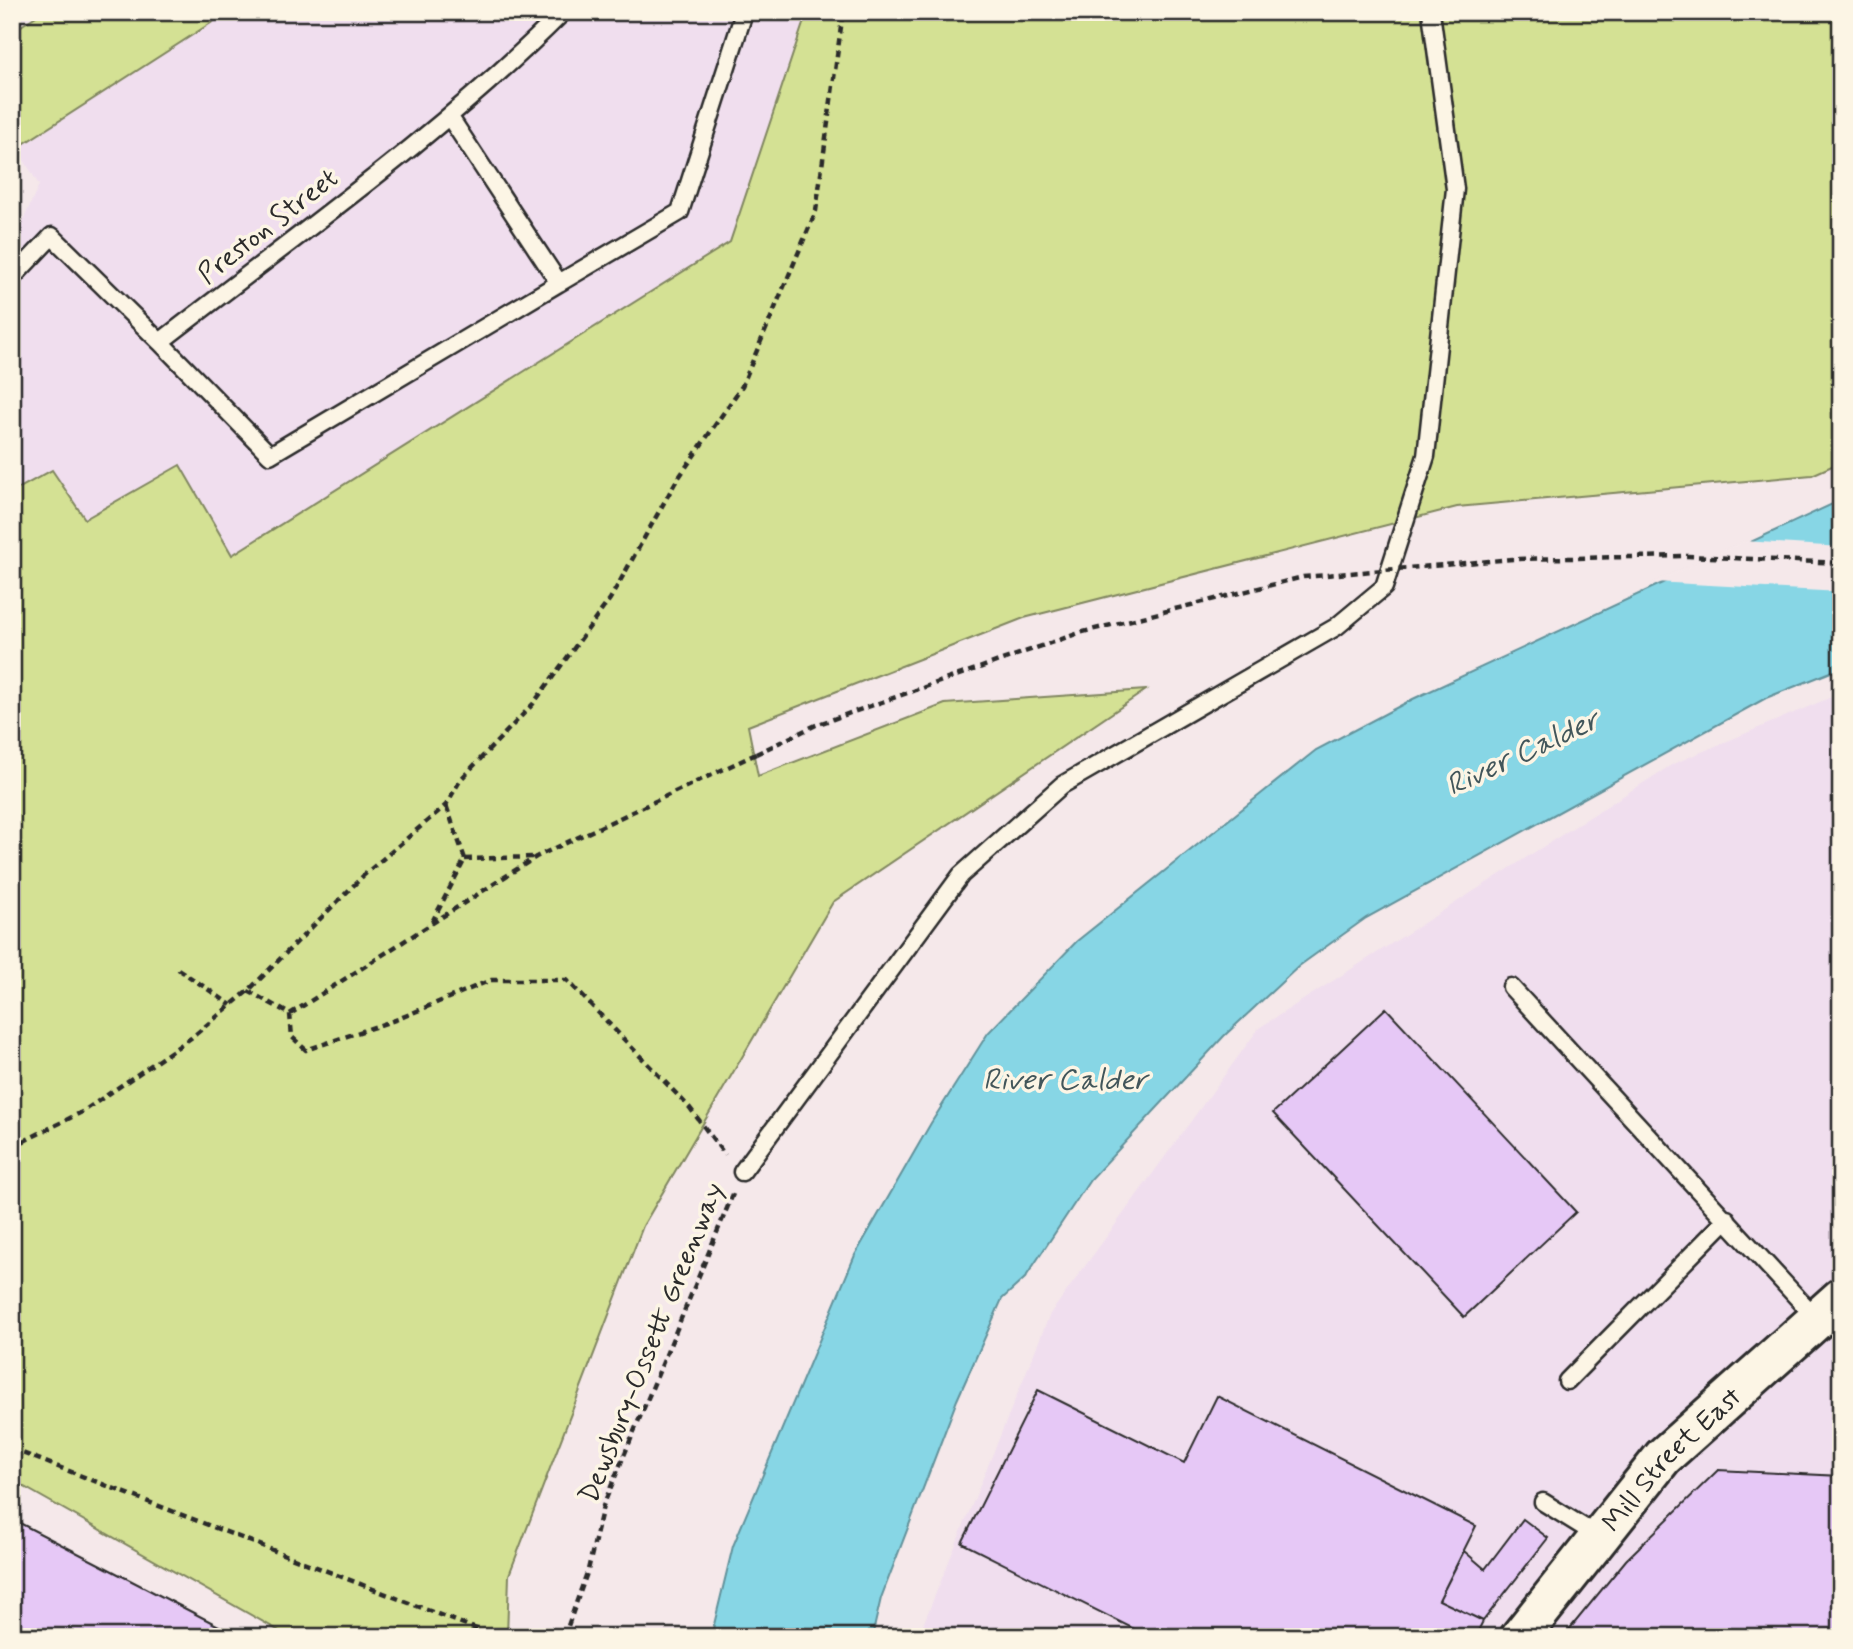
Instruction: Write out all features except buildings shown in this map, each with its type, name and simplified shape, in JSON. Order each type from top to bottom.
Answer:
[{"type":"street","name":"Mill Street East","points":[[1520,1637],[1663,1457],[1829,1308]]},
{"type":"lane","name":"Preston Street","points":[[160,342],[449,116],[513,62],[563,12]]},
{"type":"lane","points":[[742,1172],[961,875],[1062,785],[1336,627],[1384,587],[1426,456],[1455,189],[1431,12]]},
{"type":"lane","points":[[12,278],[52,236],[270,455],[680,212],[741,19]]},
{"type":"lane","points":[[449,116],[559,283]]},
{"type":"lane","points":[[1511,986],[1727,1219],[1829,1308]]},
{"type":"lane","points":[[1567,1381],[1727,1219]]},
{"type":"lane","points":[[1543,1502],[1598,1536]]},
{"type":"path","points":[[12,1147],[82,1112],[191,1038],[248,991],[364,875],[446,805],[461,779],[533,704],[610,599],[675,483],[741,386],[816,211],[843,12]]},
{"type":"path","points":[[248,991],[290,1014],[536,857],[816,725],[1079,633],[1303,577],[1513,559],[1688,556],[1841,563]]},
{"type":"path","points":[[432,923],[465,859],[446,805]]},
{"type":"path","points":[[465,859],[536,857]]},
{"type":"path","points":[[178,969],[231,1005]]},
{"type":"path","name":"Dewsbury-Ossett Greenway","points":[[290,1014],[292,1037],[306,1050],[398,1019],[491,980],[568,980],[690,1108],[714,1143],[742,1172],[603,1506],[588,1570],[565,1637]]},
{"type":"path","points":[[12,1448],[497,1637]]},
{"type":"shaded area","points":[[228,12],[807,12],[730,242],[231,555],[180,465],[85,520],[52,470],[12,492],[12,301],[17,296],[12,291],[12,245],[39,185],[17,148]]},
{"type":"shaded area","points":[[1841,693],[1841,1637],[918,1637],[1050,1314],[1259,1028],[1673,764]]},
{"type":"green space","points":[[42,12],[228,12],[17,148],[12,139],[12,32]]},
{"type":"green space","points":[[807,12],[1841,12],[1841,462],[1812,475],[1457,507],[1024,618],[748,726],[758,776],[945,704],[1146,690],[833,902],[643,1226],[509,1575],[507,1637],[290,1637],[12,1480],[12,492],[52,470],[85,519],[180,465],[232,555],[730,242]]},
{"type":"water","name":"River Calder","points":[[1841,500],[1841,668],[1766,698],[1366,918],[1299,966],[1224,1036],[1090,1180],[1025,1278],[1002,1299],[957,1400],[881,1598],[872,1637],[711,1637],[733,1546],[855,1255],[931,1123],[988,1033],[1077,941],[1316,750],[1413,699]]},
{"type":"pier","points":[[1744,541],[1841,547],[1841,592],[1654,582]]}]
